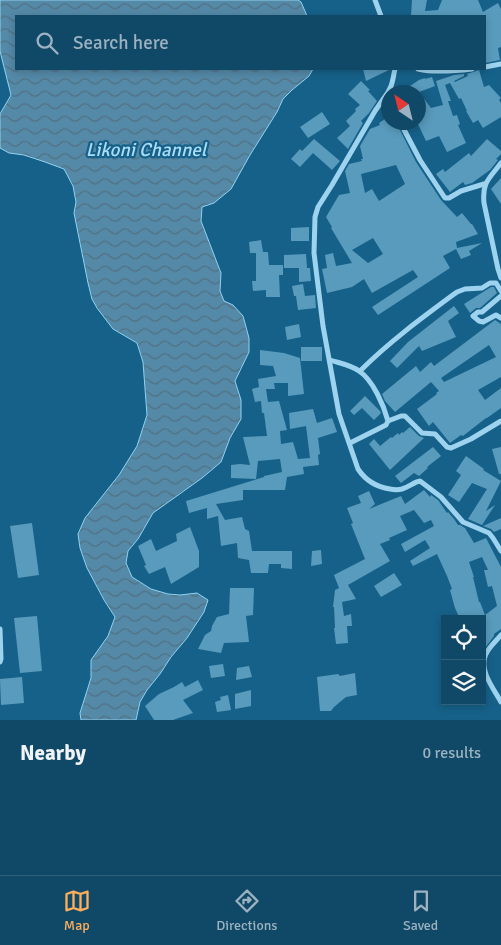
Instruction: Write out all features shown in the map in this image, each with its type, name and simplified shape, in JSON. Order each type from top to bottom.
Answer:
[{"type":"street","points":[[374,0],[382,15]]},
{"type":"street","points":[[486,67],[501,64]]},
{"type":"street","points":[[392,85],[395,70]]},
{"type":"street","points":[[424,70],[464,70]]},
{"type":"street","points":[[381,102],[316,212],[315,272],[339,414],[358,469],[370,482],[397,490],[420,481],[441,497],[462,522],[489,534],[501,551]]},
{"type":"street","points":[[404,130],[420,160],[445,198],[484,184]]},
{"type":"street","points":[[501,163],[484,184],[483,194],[501,278]]},
{"type":"street","points":[[360,371],[401,334],[457,292],[466,289],[482,288],[490,283],[496,283],[501,290]]},
{"type":"street","points":[[501,296],[482,312],[478,312],[473,316],[481,322],[496,315],[501,318]]},
{"type":"street","points":[[330,360],[360,371],[371,383],[387,415],[388,421]]},
{"type":"street","points":[[350,444],[386,425],[388,421],[401,416],[405,416],[419,431],[425,434],[436,434],[447,447],[451,448],[471,439],[501,421]]},
{"type":"street","points":[[0,630],[0,662]]},
{"type":"street","points":[[501,635],[485,655],[483,664],[485,673],[501,702]]},
{"type":"water","name":"Likoni Channel","points":[[0,0],[298,0],[301,2],[307,15],[15,15],[15,70],[312,70],[309,76],[283,99],[231,189],[214,203],[202,207],[201,221],[221,273],[220,291],[224,301],[233,305],[243,316],[249,338],[249,352],[235,381],[241,400],[241,419],[230,438],[221,462],[153,513],[138,539],[128,551],[126,563],[132,577],[151,589],[168,594],[197,593],[208,600],[204,612],[187,638],[147,690],[140,702],[136,720],[81,720],[80,713],[91,678],[91,660],[108,636],[115,617],[87,568],[80,548],[78,534],[85,518],[119,475],[137,446],[147,415],[143,362],[137,343],[113,329],[92,299],[74,213],[76,202],[73,186],[64,169],[24,155],[9,153],[0,148],[0,114],[11,95],[0,51]]},
{"type":"building","points":[[412,0],[427,0],[425,11],[438,10],[442,0],[478,0],[483,12],[498,3],[501,9],[501,47],[498,48],[500,60],[486,63],[486,15],[411,15]]},
{"type":"building","points":[[363,70],[389,70],[366,81]]},
{"type":"building","points":[[479,70],[484,87],[489,85],[501,98],[499,100],[501,103],[501,117],[483,128],[478,120],[473,123],[461,98],[459,99],[450,83],[445,85],[451,101],[448,101],[453,116],[457,115],[460,124],[458,125],[466,143],[447,152],[439,136],[426,141],[421,130],[426,130],[426,101],[431,108],[443,105],[436,81],[464,74],[455,82],[468,76],[467,74]]},
{"type":"building","points":[[432,77],[435,86],[426,89],[426,85],[412,85],[419,80]]},
{"type":"building","points":[[361,81],[377,101],[361,121],[363,123],[348,149],[337,138],[350,126],[346,121],[360,105],[348,94]]},
{"type":"building","points":[[322,112],[330,124],[308,138],[300,127]]},
{"type":"building","points":[[381,122],[381,130],[400,130],[416,162],[441,200],[457,217],[462,213],[472,224],[478,234],[456,242],[457,248],[482,243],[469,251],[471,255],[461,259],[456,249],[443,256],[450,268],[378,315],[372,307],[418,277],[413,270],[372,293],[364,279],[352,287],[327,293],[322,269],[327,268],[325,255],[333,253],[336,266],[352,263],[326,217],[339,195],[350,193],[345,171],[349,164],[362,161],[360,146],[370,129],[380,125],[379,123]],"holes":[[[396,165],[405,184],[379,201],[372,189],[365,193],[361,174]],[[373,238],[383,254],[368,263],[352,250]]]},
{"type":"building","points":[[314,139],[340,161],[332,170],[313,153],[300,167],[291,159],[300,149],[302,151]]},
{"type":"building","points":[[487,139],[501,151],[501,154],[496,159],[498,160],[490,170],[472,183],[465,185],[463,182],[450,192],[436,174],[443,169],[445,172],[469,153],[471,156]]},
{"type":"building","points":[[501,178],[501,204],[491,189]]},
{"type":"building","points":[[309,227],[309,241],[291,241],[291,228]]},
{"type":"building","points":[[261,240],[263,252],[268,252],[269,265],[283,265],[283,275],[279,275],[280,297],[266,297],[266,290],[253,291],[252,281],[256,281],[256,253],[250,253],[249,242]]},
{"type":"building","points":[[306,254],[307,268],[310,268],[311,281],[299,282],[299,268],[284,268],[284,255]]},
{"type":"building","points":[[303,284],[305,296],[315,295],[316,308],[298,310],[292,286]]},
{"type":"building","points":[[494,287],[497,293],[480,308],[476,308],[470,313],[464,304]]},
{"type":"building","points":[[454,306],[459,313],[448,321],[456,337],[422,351],[419,346],[397,368],[390,361],[408,342]]},
{"type":"building","points":[[495,320],[501,324],[501,377],[478,390],[485,400],[501,388],[501,408],[463,436],[461,435],[450,443],[433,422],[429,426],[417,409],[439,391],[431,382],[395,412],[385,401],[382,394],[416,366],[420,372],[431,362],[434,366]],"holes":[[[489,345],[496,357],[444,382],[441,378]]]},
{"type":"building","points":[[299,324],[301,337],[287,340],[285,327]]},
{"type":"building","points":[[301,347],[322,347],[322,361],[301,361]]},
{"type":"building","points":[[260,350],[284,353],[300,358],[304,394],[288,396],[288,383],[274,383],[275,389],[266,389],[268,402],[279,401],[287,430],[280,431],[281,444],[293,442],[298,459],[310,458],[306,426],[290,429],[289,413],[313,409],[317,423],[332,418],[337,432],[318,438],[319,465],[303,467],[304,474],[287,477],[285,490],[243,490],[243,500],[216,504],[225,520],[242,517],[245,529],[249,531],[252,551],[292,551],[292,569],[281,568],[281,564],[269,564],[268,573],[251,573],[249,560],[238,558],[237,543],[221,546],[218,516],[207,519],[207,508],[189,513],[186,501],[282,472],[280,459],[258,461],[256,479],[231,478],[231,465],[250,465],[243,437],[267,436],[261,401],[255,402],[252,389],[259,387],[258,379],[276,376],[273,366],[260,365]]},
{"type":"building","points":[[365,396],[381,413],[374,420],[362,408],[354,415],[350,411]]},
{"type":"building","points":[[410,427],[419,436],[424,438],[390,470],[369,444],[374,439],[380,446],[391,437],[398,433],[399,435],[403,433]]},
{"type":"building","points":[[433,447],[441,456],[419,476],[414,473],[401,483],[395,476]]},
{"type":"building","points":[[501,447],[501,474],[499,474],[492,449]]},
{"type":"building","points":[[466,456],[483,470],[501,481],[486,511],[495,505],[482,525],[468,519],[487,489],[472,483],[459,502],[448,495],[461,475],[456,471]]},
{"type":"building","points":[[424,490],[430,497],[431,495],[438,500],[458,525],[465,528],[474,543],[486,538],[501,567],[501,629],[494,634],[486,647],[486,615],[485,615],[458,615],[450,590],[452,589],[437,554],[413,566],[410,561],[430,548],[425,540],[405,552],[401,544],[434,526],[431,520],[424,523],[414,510],[400,516],[407,530],[380,544],[390,561],[348,585],[356,599],[342,602],[344,616],[351,614],[352,626],[347,626],[348,643],[336,644],[333,607],[335,590],[339,588],[334,575],[365,559],[351,524],[353,523],[347,508],[361,503],[358,496],[369,491],[375,504],[369,509],[401,496],[405,504]],"holes":[[[482,557],[488,570],[484,570],[488,587],[492,586],[497,606],[485,615],[469,562]]]},
{"type":"building","points":[[501,518],[501,529],[494,532],[483,526]]},
{"type":"building","points":[[32,523],[39,575],[18,578],[10,526]]},
{"type":"building","points":[[190,527],[199,551],[199,567],[171,584],[165,567],[149,574],[144,566],[146,565],[138,546],[151,539],[156,551],[177,541],[176,534]]},
{"type":"building","points":[[321,550],[322,564],[311,566],[312,551]]},
{"type":"building","points":[[394,573],[402,585],[381,597],[374,586]]},
{"type":"building","points":[[230,588],[254,588],[253,615],[246,616],[249,642],[224,643],[221,653],[198,649],[205,635],[211,631],[217,617],[229,614]]},
{"type":"building","points":[[37,616],[42,671],[20,673],[14,618]]},
{"type":"building","points":[[223,664],[225,676],[211,678],[209,666]]},
{"type":"building","points":[[249,666],[252,677],[236,680],[237,668]]},
{"type":"building","points":[[355,673],[357,695],[346,697],[331,711],[320,711],[317,677]]},
{"type":"building","points":[[22,677],[24,703],[1,705],[0,679]]},
{"type":"building","points":[[198,680],[203,690],[183,700],[193,713],[173,720],[154,720],[145,706],[159,694],[182,682],[185,687]]},
{"type":"building","points":[[251,690],[251,706],[235,709],[235,694]]},
{"type":"building","points":[[228,695],[231,710],[217,712],[215,702],[221,700],[220,697]]}]
